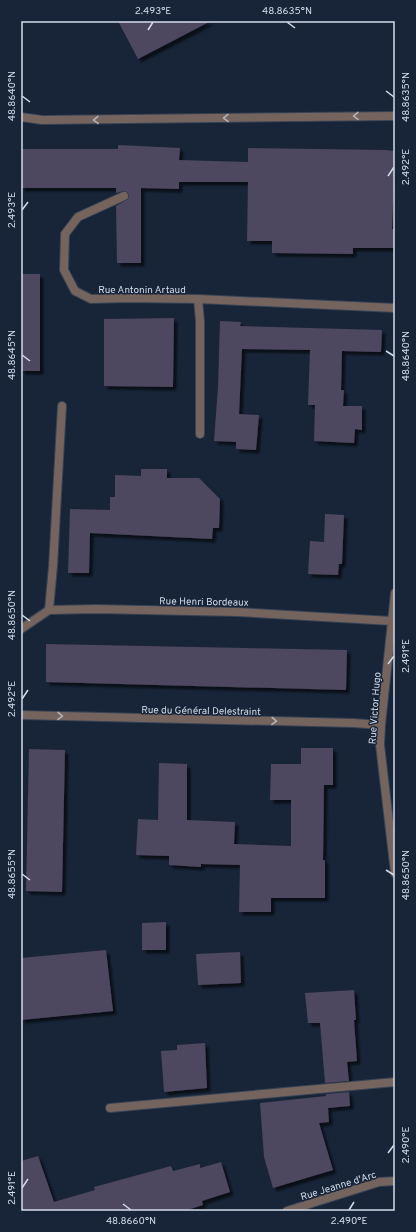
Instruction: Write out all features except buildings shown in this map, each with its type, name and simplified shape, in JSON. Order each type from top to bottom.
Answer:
[{"type":"street","points":[[21,117],[42,120],[395,116]]},
{"type":"street","name":"Rue Antonin Artaud","points":[[124,196],[78,217],[65,234],[64,270],[75,290],[91,299],[198,299],[395,308]]},
{"type":"street","name":"Rue Antonin Artaud","points":[[198,299],[200,321],[200,434]]},
{"type":"street","points":[[21,629],[49,610],[62,406]]},
{"type":"street","name":"Rue Victor Hugo","points":[[395,593],[380,745],[395,873]]},
{"type":"street","name":"Rue Henri Bordeaux","points":[[49,610],[96,609],[238,612],[392,621]]},
{"type":"street","name":"Rue du Général Delestraint","points":[[21,715],[353,723],[381,725]]},
{"type":"street","points":[[110,1108],[395,1082]]},
{"type":"street","name":"Rue Jeanne d'Arc","points":[[287,1211],[379,1182],[395,1181]]}]
